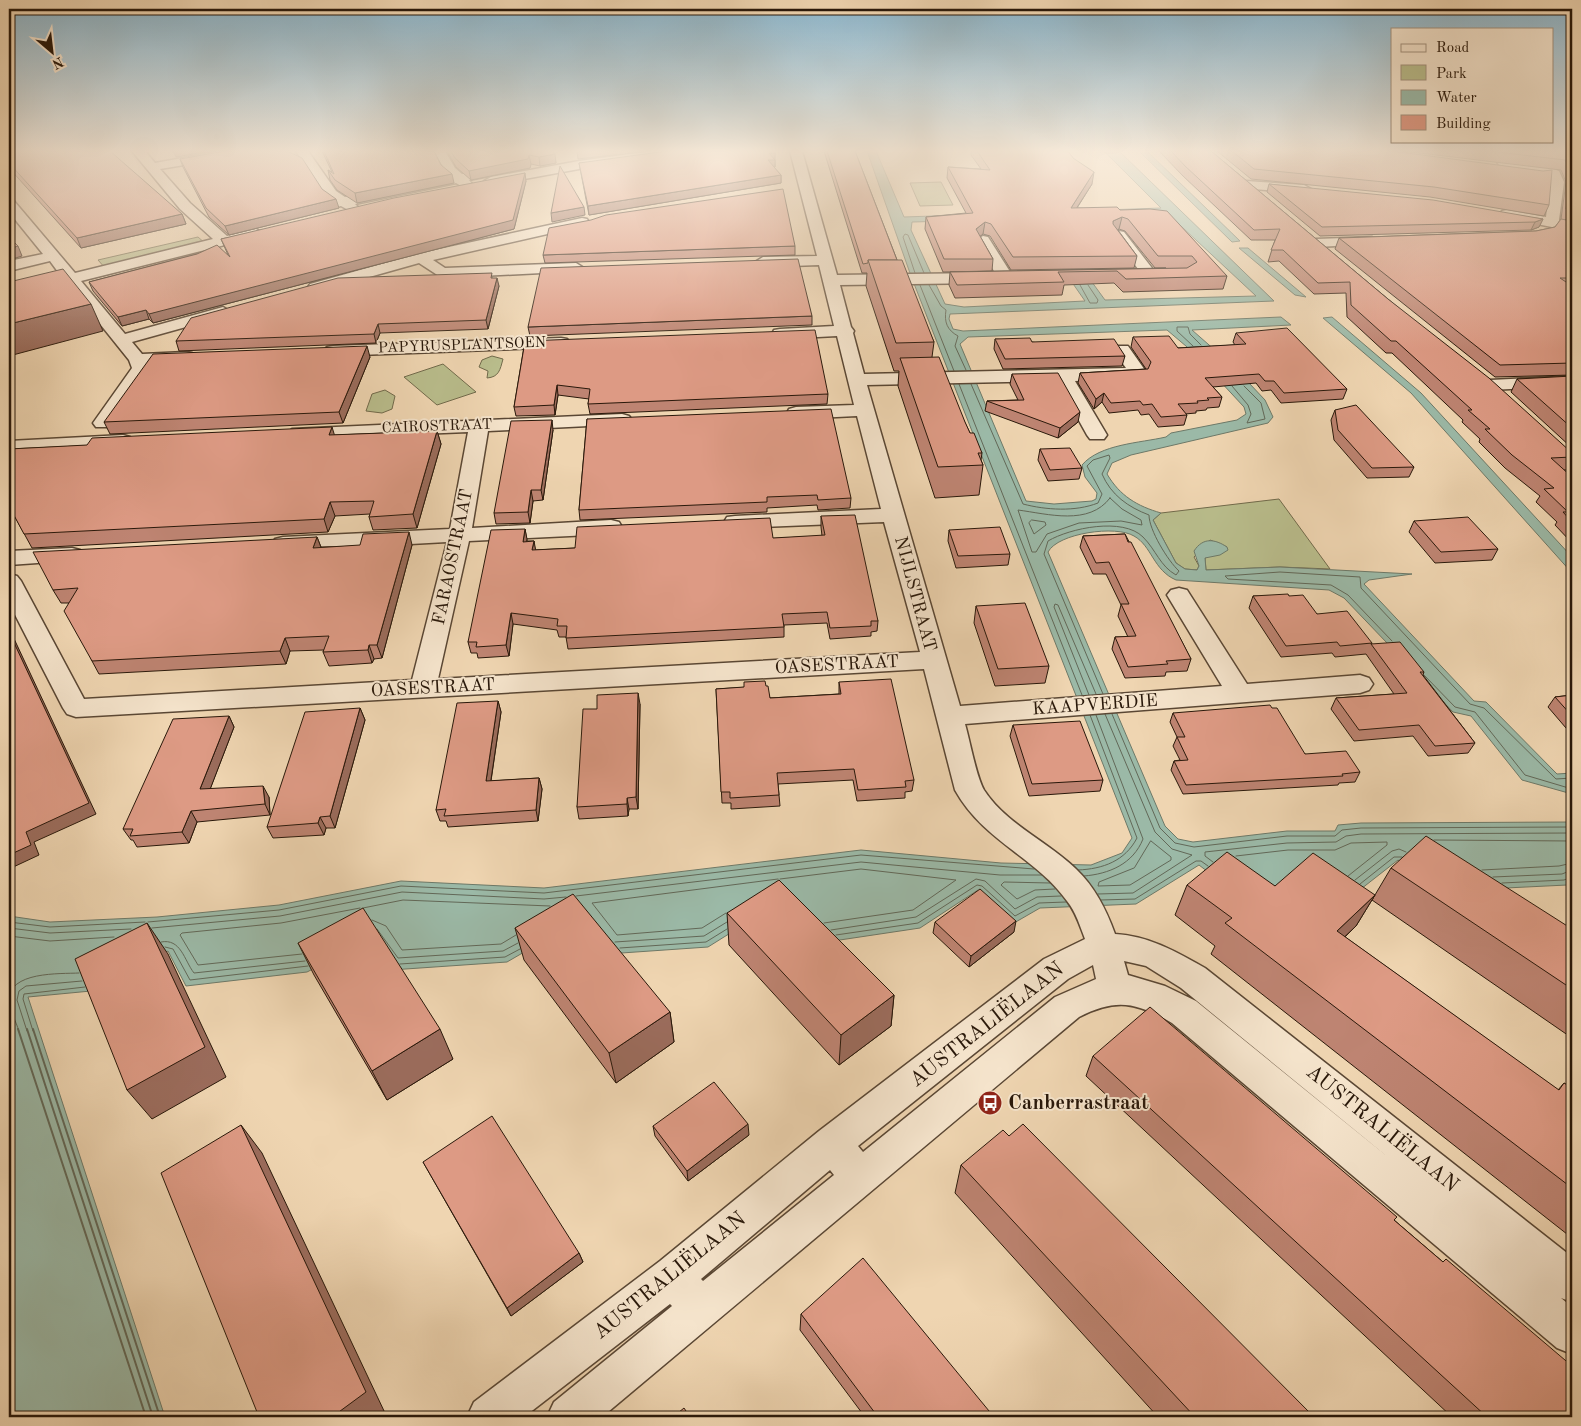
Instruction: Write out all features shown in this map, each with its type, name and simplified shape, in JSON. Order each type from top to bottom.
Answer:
[{"type":"street","points":[[21,218],[137,359],[141,368],[103,423]]},
{"type":"street","points":[[200,218],[218,236]]},
{"type":"street","points":[[296,218],[292,219],[302,218]]},
{"type":"street","name":"NIJLSTRAAT","points":[[814,218],[824,260],[846,331],[865,410],[969,790],[974,799],[991,818],[1046,862],[1077,890],[1089,908],[1116,989]]},
{"type":"street","points":[[1523,218],[1572,227]]},
{"type":"street","points":[[1538,235],[1544,233],[1552,223],[1553,218]]},
{"type":"street","points":[[298,292],[422,258],[598,219]]},
{"type":"street","points":[[9,279],[265,225]]},
{"type":"street","points":[[1302,231],[1332,257]]},
{"type":"street","points":[[1119,236],[1150,275]]},
{"type":"street","points":[[983,240],[1006,278]]},
{"type":"street","points":[[1316,243],[1390,240]]},
{"type":"street","points":[[422,258],[442,273],[590,268]]},
{"type":"street","points":[[752,262],[824,260]]},
{"type":"street","points":[[9,266],[63,267]]},
{"type":"street","points":[[9,294],[63,267]]},
{"type":"street","points":[[1132,275],[1167,274]]},
{"type":"street","points":[[831,280],[1025,278]]},
{"type":"street","points":[[120,340],[242,307]]},
{"type":"street","points":[[762,334],[846,331]]},
{"type":"street","name":"PAPYRUSPLANTSOEN","points":[[316,351],[582,342]]},
{"type":"street","points":[[858,380],[980,376],[1142,378],[1122,350]]},
{"type":"street","points":[[137,359],[207,356]]},
{"type":"street","points":[[1475,373],[1511,404]]},
{"type":"street","points":[[1064,377],[1097,435]]},
{"type":"street","points":[[1490,385],[1572,381]]},
{"type":"street","points":[[779,414],[865,410]]},
{"type":"street","name":"CAIROSTRAAT","points":[[278,434],[643,419]]},
{"type":"street","name":"FARAOSTRAAT","points":[[423,688],[460,534],[479,426]]},
{"type":"street","points":[[9,447],[146,440]]},
{"type":"street","points":[[717,523],[894,515]]},
{"type":"street","points":[[264,545],[628,526]]},
{"type":"street","points":[[9,558],[97,554]]},
{"type":"street","name":"OASESTRAAT","points":[[9,581],[76,708],[933,660]]},
{"type":"street","points":[[1179,595],[1240,694]]},
{"type":"street","name":"KAAPVERDIE","points":[[950,716],[1360,684]]},
{"type":"street","name":"AUSTRALIËLAAN","points":[[489,1417],[674,1275],[832,1144],[1056,969],[1075,958],[1102,947],[1134,948],[1156,956],[1187,974],[1572,1282]]},
{"type":"street","name":"AUSTRALIËLAAN","points":[[569,1417],[861,1178],[1067,1006],[1087,995],[1103,990],[1141,991],[1163,1000],[1184,1012],[1572,1333]]},
{"type":"street","points":[[972,1036],[998,1064]]},
{"type":"street","points":[[832,1144],[861,1178]]},
{"type":"street","points":[[674,1275],[699,1311]]},
{"type":"green space","points":[[198,237],[206,244],[105,268],[98,260]]},
{"type":"green space","points":[[492,356],[503,359],[497,374],[487,378],[488,371],[479,367],[482,360]]},
{"type":"green space","points":[[443,364],[476,392],[437,405],[404,377]]},
{"type":"green space","points":[[385,390],[395,396],[392,409],[382,413],[366,411],[372,394]]},
{"type":"green space","points":[[1279,499],[1330,569],[1280,567],[1206,570],[1205,558],[1227,547],[1210,540],[1194,557],[1199,566],[1197,570],[1185,569],[1176,563],[1153,520],[1161,513]]},
{"type":"water","points":[[890,218],[1075,218],[1046,219],[1105,300],[1256,296],[1172,218],[1188,218],[1274,301],[950,314],[949,319],[953,329],[963,331],[1281,317],[1291,325],[1192,330],[1233,366],[1265,400],[1273,417],[1268,423],[1131,455],[1112,463],[1107,474],[1112,482],[1130,499],[1144,507],[1161,513],[1153,520],[1176,563],[1185,569],[1197,570],[1199,566],[1194,551],[1205,541],[1214,541],[1223,544],[1228,550],[1220,555],[1205,558],[1206,570],[1280,567],[1412,574],[1369,580],[1364,584],[1474,701],[1486,702],[1557,774],[1572,773],[1572,794],[1522,780],[1471,716],[1453,712],[1344,598],[1329,590],[1176,580],[1162,570],[1140,540],[1126,533],[1102,531],[1063,540],[1054,545],[1048,552],[1165,826],[1178,839],[1193,842],[1287,831],[1335,831],[1338,825],[1361,823],[1572,822],[1572,880],[1567,885],[1445,891],[1398,860],[1352,896],[1251,905],[1199,865],[1136,904],[1040,908],[1014,923],[978,890],[920,928],[813,944],[775,905],[708,947],[607,954],[581,919],[507,962],[391,970],[372,939],[307,972],[186,986],[168,951],[91,991],[28,997],[165,1417],[9,1417],[9,916],[50,922],[157,917],[279,905],[401,881],[544,888],[861,850],[1001,863],[1091,865],[1122,853],[1132,838],[911,276]],"holes":[[[1028,219],[1085,301],[964,307],[945,304],[911,230],[912,222]],[[1167,330],[1193,352],[1244,407],[1246,414],[1237,420],[1171,433],[1166,437],[1110,448],[1090,458],[1082,465],[1085,477],[1097,493],[1096,499],[1092,501],[1054,504],[1026,501],[960,344],[968,337]]]},
{"type":"water","points":[[1207,218],[1216,218],[1240,241],[1232,242]]},
{"type":"water","points":[[1239,248],[1248,248],[1306,297],[1295,295]]},
{"type":"water","points":[[1332,317],[1421,393],[1572,557],[1572,573],[1411,393],[1323,318]]},
{"type":"building","points":[[58,218],[166,218],[77,238]]},
{"type":"building","points":[[216,218],[260,218],[225,226]]},
{"type":"building","points":[[312,218],[514,218],[513,220],[149,314],[146,310],[118,317],[89,282],[197,254],[217,245],[230,257],[221,239]]},
{"type":"building","points":[[598,218],[789,218],[795,246],[543,255],[549,228]]},
{"type":"building","points":[[848,218],[881,218],[897,260],[868,260],[868,263],[863,264]]},
{"type":"building","points":[[926,218],[1121,218],[1113,221],[1113,224],[1137,256],[1013,257],[991,224],[985,222],[976,229],[993,259],[944,259]]},
{"type":"building","points":[[1124,218],[1173,218],[1227,276],[1126,279],[1117,271],[1058,272],[1064,282],[957,285],[950,272],[1187,268],[1197,262],[1192,256],[1158,256],[1128,219]]},
{"type":"building","points":[[1241,218],[1291,218],[1388,299],[1489,378],[1571,452],[1572,457],[1551,458],[1572,477],[1572,522],[1563,512],[1568,512],[1544,489],[1554,488],[1512,455],[1485,429],[1490,429],[1468,410],[1472,410],[1396,341],[1391,341],[1351,305],[1350,282],[1318,283],[1283,250],[1271,250],[1280,229],[1254,230]]},
{"type":"building","points":[[1310,218],[1543,219],[1535,222],[1322,227]]},
{"type":"building","points":[[1561,219],[1572,221],[1572,278],[1560,278],[1572,286],[1572,363],[1500,365],[1339,238],[1536,231],[1555,227]]},
{"type":"building","points":[[9,237],[18,246],[9,249]]},
{"type":"building","points":[[798,259],[812,316],[528,327],[541,268]]},
{"type":"building","points":[[868,260],[902,260],[934,342],[896,343]]},
{"type":"building","points":[[63,269],[91,304],[9,324],[9,282]]},
{"type":"building","points":[[492,273],[491,278],[497,278],[486,320],[378,324],[374,334],[176,341],[191,318],[338,278]]},
{"type":"building","points":[[1287,328],[1347,389],[1284,393],[1274,381],[1265,381],[1259,374],[1205,378],[1222,397],[1207,398],[1209,400],[1197,401],[1198,403],[1178,404],[1187,415],[1161,417],[1152,404],[1143,405],[1140,401],[1111,403],[1104,393],[1096,399],[1080,373],[1148,369],[1151,362],[1133,337],[1169,336],[1178,348],[1246,344],[1236,333]]},
{"type":"building","points":[[815,330],[828,394],[588,404],[590,389],[557,385],[554,405],[514,407],[525,341]]},
{"type":"building","points":[[1030,338],[1032,342],[1114,339],[1125,356],[1005,359],[995,339]]},
{"type":"building","points":[[367,346],[339,412],[104,422],[153,354]]},
{"type":"building","points":[[939,357],[970,433],[974,433],[982,453],[978,453],[983,465],[938,467],[900,358]]},
{"type":"building","points":[[1058,373],[1080,412],[1060,428],[987,401],[1024,400],[1012,374]]},
{"type":"building","points":[[1572,376],[1572,428],[1517,379]]},
{"type":"building","points":[[1356,405],[1414,467],[1372,468],[1338,430],[1335,410]]},
{"type":"building","points":[[831,409],[851,498],[818,500],[817,495],[767,497],[767,502],[579,510],[587,419]]},
{"type":"building","points":[[552,420],[541,490],[531,490],[528,512],[494,513],[511,421]]},
{"type":"building","points":[[332,427],[329,435],[437,431],[413,514],[369,517],[374,501],[330,502],[324,519],[24,534],[9,506],[9,475],[12,471],[9,471],[9,449],[87,445],[92,438]]},
{"type":"building","points":[[1070,448],[1082,468],[1050,470],[1040,449]]},
{"type":"building","points":[[855,515],[878,621],[871,621],[871,626],[830,628],[827,612],[782,614],[784,627],[566,638],[567,626],[557,626],[558,619],[511,613],[506,645],[476,647],[477,642],[468,642],[491,530],[525,529],[523,542],[534,541],[532,550],[575,548],[577,527],[770,518],[773,538],[825,535],[821,516]]},
{"type":"building","points":[[1468,517],[1498,549],[1441,552],[1414,521]]},
{"type":"building","points":[[1000,527],[1010,554],[958,556],[949,530]]},
{"type":"building","points":[[409,532],[377,645],[369,645],[368,650],[323,652],[329,636],[285,638],[280,651],[92,661],[64,611],[78,588],[53,590],[33,552],[317,537],[313,548],[360,545],[363,534]]},
{"type":"building","points":[[1125,534],[1128,542],[1131,542],[1191,659],[1166,661],[1168,664],[1128,667],[1115,637],[1136,636],[1121,604],[1129,604],[1109,562],[1096,563],[1083,536]]},
{"type":"building","points":[[1288,594],[1289,596],[1303,595],[1317,614],[1347,611],[1372,643],[1340,646],[1337,642],[1286,646],[1253,596]]},
{"type":"building","points":[[1025,603],[1049,666],[998,669],[976,606]]},
{"type":"building","points":[[9,632],[89,803],[26,832],[31,845],[9,855]]},
{"type":"building","points":[[1400,642],[1424,672],[1420,672],[1475,743],[1435,746],[1419,725],[1359,730],[1336,698],[1407,693],[1371,644]]},
{"type":"building","points":[[891,679],[914,780],[905,781],[906,787],[858,790],[854,769],[777,773],[779,795],[730,798],[730,792],[721,792],[716,689],[744,687],[744,682],[765,681],[770,698],[841,694],[839,682]]},
{"type":"building","points":[[638,693],[636,797],[627,798],[627,804],[577,807],[583,709],[597,709],[597,695]]},
{"type":"building","points":[[1572,695],[1572,716],[1555,697]]},
{"type":"building","points":[[498,701],[486,781],[539,778],[536,810],[444,816],[446,809],[436,810],[457,703]]},
{"type":"building","points":[[1270,705],[1272,708],[1277,708],[1305,754],[1346,751],[1360,772],[1342,774],[1343,776],[1186,785],[1174,761],[1188,760],[1177,737],[1185,737],[1173,713]]},
{"type":"building","points":[[360,708],[330,816],[320,817],[318,823],[267,827],[305,712]]},
{"type":"building","points":[[229,716],[200,789],[263,786],[265,804],[191,811],[182,832],[130,836],[133,829],[123,829],[173,719]]},
{"type":"building","points":[[1080,721],[1103,780],[1032,784],[1013,725]]},
{"type":"building","points":[[1426,836],[1572,929],[1572,989],[1391,868]]},
{"type":"building","points":[[1227,852],[1275,886],[1313,853],[1375,895],[1337,931],[1559,1090],[1564,1083],[1572,1088],[1572,1188],[1225,923],[1232,918],[1187,885]]},
{"type":"building","points":[[779,880],[894,995],[841,1035],[727,913]]},
{"type":"building","points":[[980,889],[1016,921],[971,956],[935,922]]},
{"type":"building","points":[[573,894],[670,1012],[609,1053],[515,928]]},
{"type":"building","points":[[363,908],[440,1029],[372,1071],[298,943]]},
{"type":"building","points":[[147,923],[205,1047],[127,1090],[75,959]]},
{"type":"building","points":[[1150,1007],[1397,1217],[1394,1220],[1443,1262],[1446,1259],[1572,1366],[1572,1417],[1487,1417],[1093,1056]]},
{"type":"building","points":[[714,1082],[748,1124],[687,1171],[653,1126]]},
{"type":"building","points":[[492,1116],[579,1253],[507,1308],[423,1162]]},
{"type":"building","points":[[1023,1124],[1314,1417],[1195,1417],[961,1165],[1003,1130],[1009,1136]]},
{"type":"building","points":[[241,1125],[366,1392],[332,1417],[259,1417],[161,1173]]},
{"type":"building","points":[[863,1258],[994,1417],[878,1417],[801,1314]]},
{"type":"building","points":[[684,1408],[690,1417],[673,1417]]},
{"type":"place","name":"Canberrastraat","points":[[990,1103]]}]
